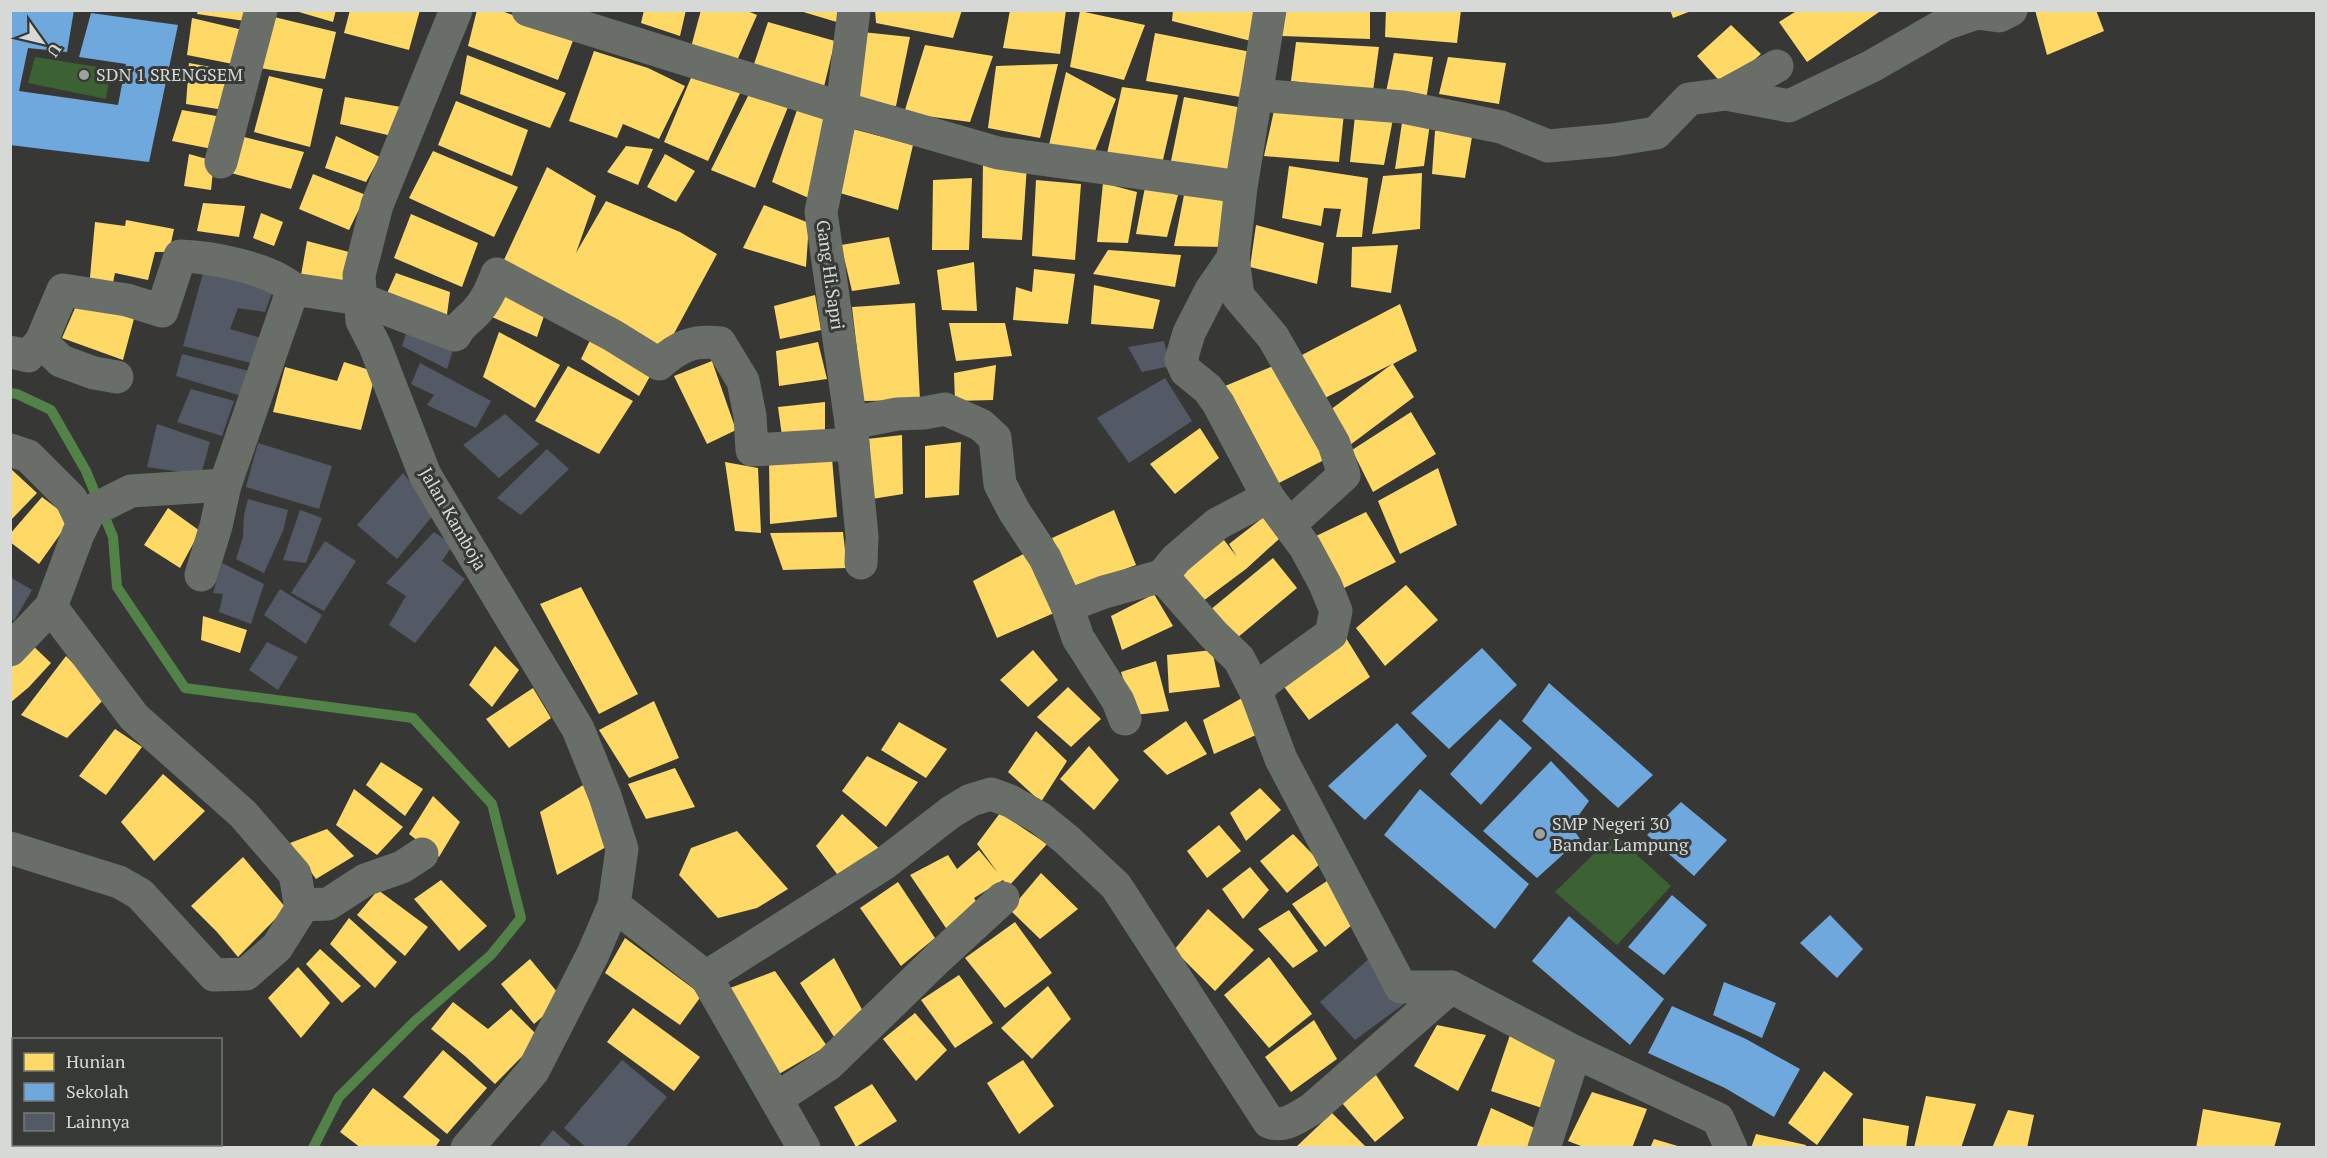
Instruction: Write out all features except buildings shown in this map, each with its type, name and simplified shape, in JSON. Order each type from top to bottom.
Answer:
[{"type":"street","points":[[221,162],[261,10]]},
{"type":"street","name":"Jalan Kamboja","points":[[456,10],[377,205],[359,275],[363,321],[425,475],[578,729],[594,766],[622,849],[614,905],[593,954],[533,1071],[467,1148]]},
{"type":"street","points":[[528,10],[842,108],[998,153],[1241,187]]},
{"type":"street","name":"Gang Hi.Sapri","points":[[854,10],[842,108],[821,212],[852,434],[862,536],[861,563]]},
{"type":"street","points":[[1270,10],[1241,187],[1233,258],[1238,296],[1273,338],[1334,444],[1344,475],[1289,525]]},
{"type":"street","points":[[1256,95],[1402,106],[1501,127],[1548,146],[1613,140],[1656,133],[1689,99],[1726,94],[1789,106],[1872,66],[1945,24],[1977,13],[1999,16],[2011,10]]},
{"type":"street","points":[[1726,94],[1777,66]]},
{"type":"street","points":[[117,377],[94,373],[26,347],[63,290],[127,300],[162,311],[180,256],[239,265],[284,280],[293,289],[360,299],[455,335],[459,327],[475,313],[489,295],[497,274],[612,335],[659,364],[674,350],[703,341],[720,343],[743,381],[750,416],[752,450],[852,434],[897,414],[924,413],[945,409],[981,425],[995,438],[1000,484],[1044,558],[1067,606],[1078,638],[1118,701],[1125,719]]},
{"type":"street","points":[[1233,258],[1211,290],[1194,324],[1181,360],[1186,371],[1208,389],[1218,403],[1268,497],[1313,561],[1336,611],[1331,634],[1266,681],[1256,692]]},
{"type":"street","points":[[201,575],[216,526],[225,485],[293,289]]},
{"type":"street","points":[[10,450],[28,456],[71,499],[86,518]]},
{"type":"street","points":[[10,650],[51,607],[86,518],[131,491],[225,485]]},
{"type":"street","points":[[1067,606],[1104,592],[1162,576],[1176,559],[1217,524],[1268,497]]},
{"type":"street","points":[[1162,576],[1214,635],[1239,659],[1256,692],[1281,759],[1401,987],[1451,987],[1575,1052],[1718,1119],[1731,1148]]},
{"type":"street","points":[[10,848],[119,882],[140,894],[214,975],[246,974],[278,947],[301,909],[295,874],[243,814],[134,717],[51,607]]},
{"type":"street","points":[[706,977],[885,863],[951,812],[971,800],[991,794],[1010,801],[1040,818],[1116,886],[1269,1122],[1280,1125],[1290,1122],[1312,1109],[1451,987]]},
{"type":"street","points":[[301,905],[328,904],[365,880],[402,867],[422,854]]},
{"type":"street","points":[[776,1099],[829,1064],[1003,898]]},
{"type":"street","points":[[614,905],[706,977],[804,1148]]},
{"type":"street","points":[[1544,1148],[1575,1052]]},
{"type":"green space","points":[[35,57],[111,69],[106,99],[28,83]]},
{"type":"green space","points":[[1614,834],[1671,886],[1617,945],[1555,892]]},
{"type":"waterway","points":[[10,393],[51,410],[86,471],[113,537],[117,587],[185,688],[413,718],[492,804],[521,918],[491,955],[415,1021],[339,1097],[313,1148]]},
{"type":"place","name":"SDN 1 SRENGSEM","points":[[84,75]]},
{"type":"place","name":"SMP Negeri 30 Bandar Lampung","points":[[1540,834]]}]
